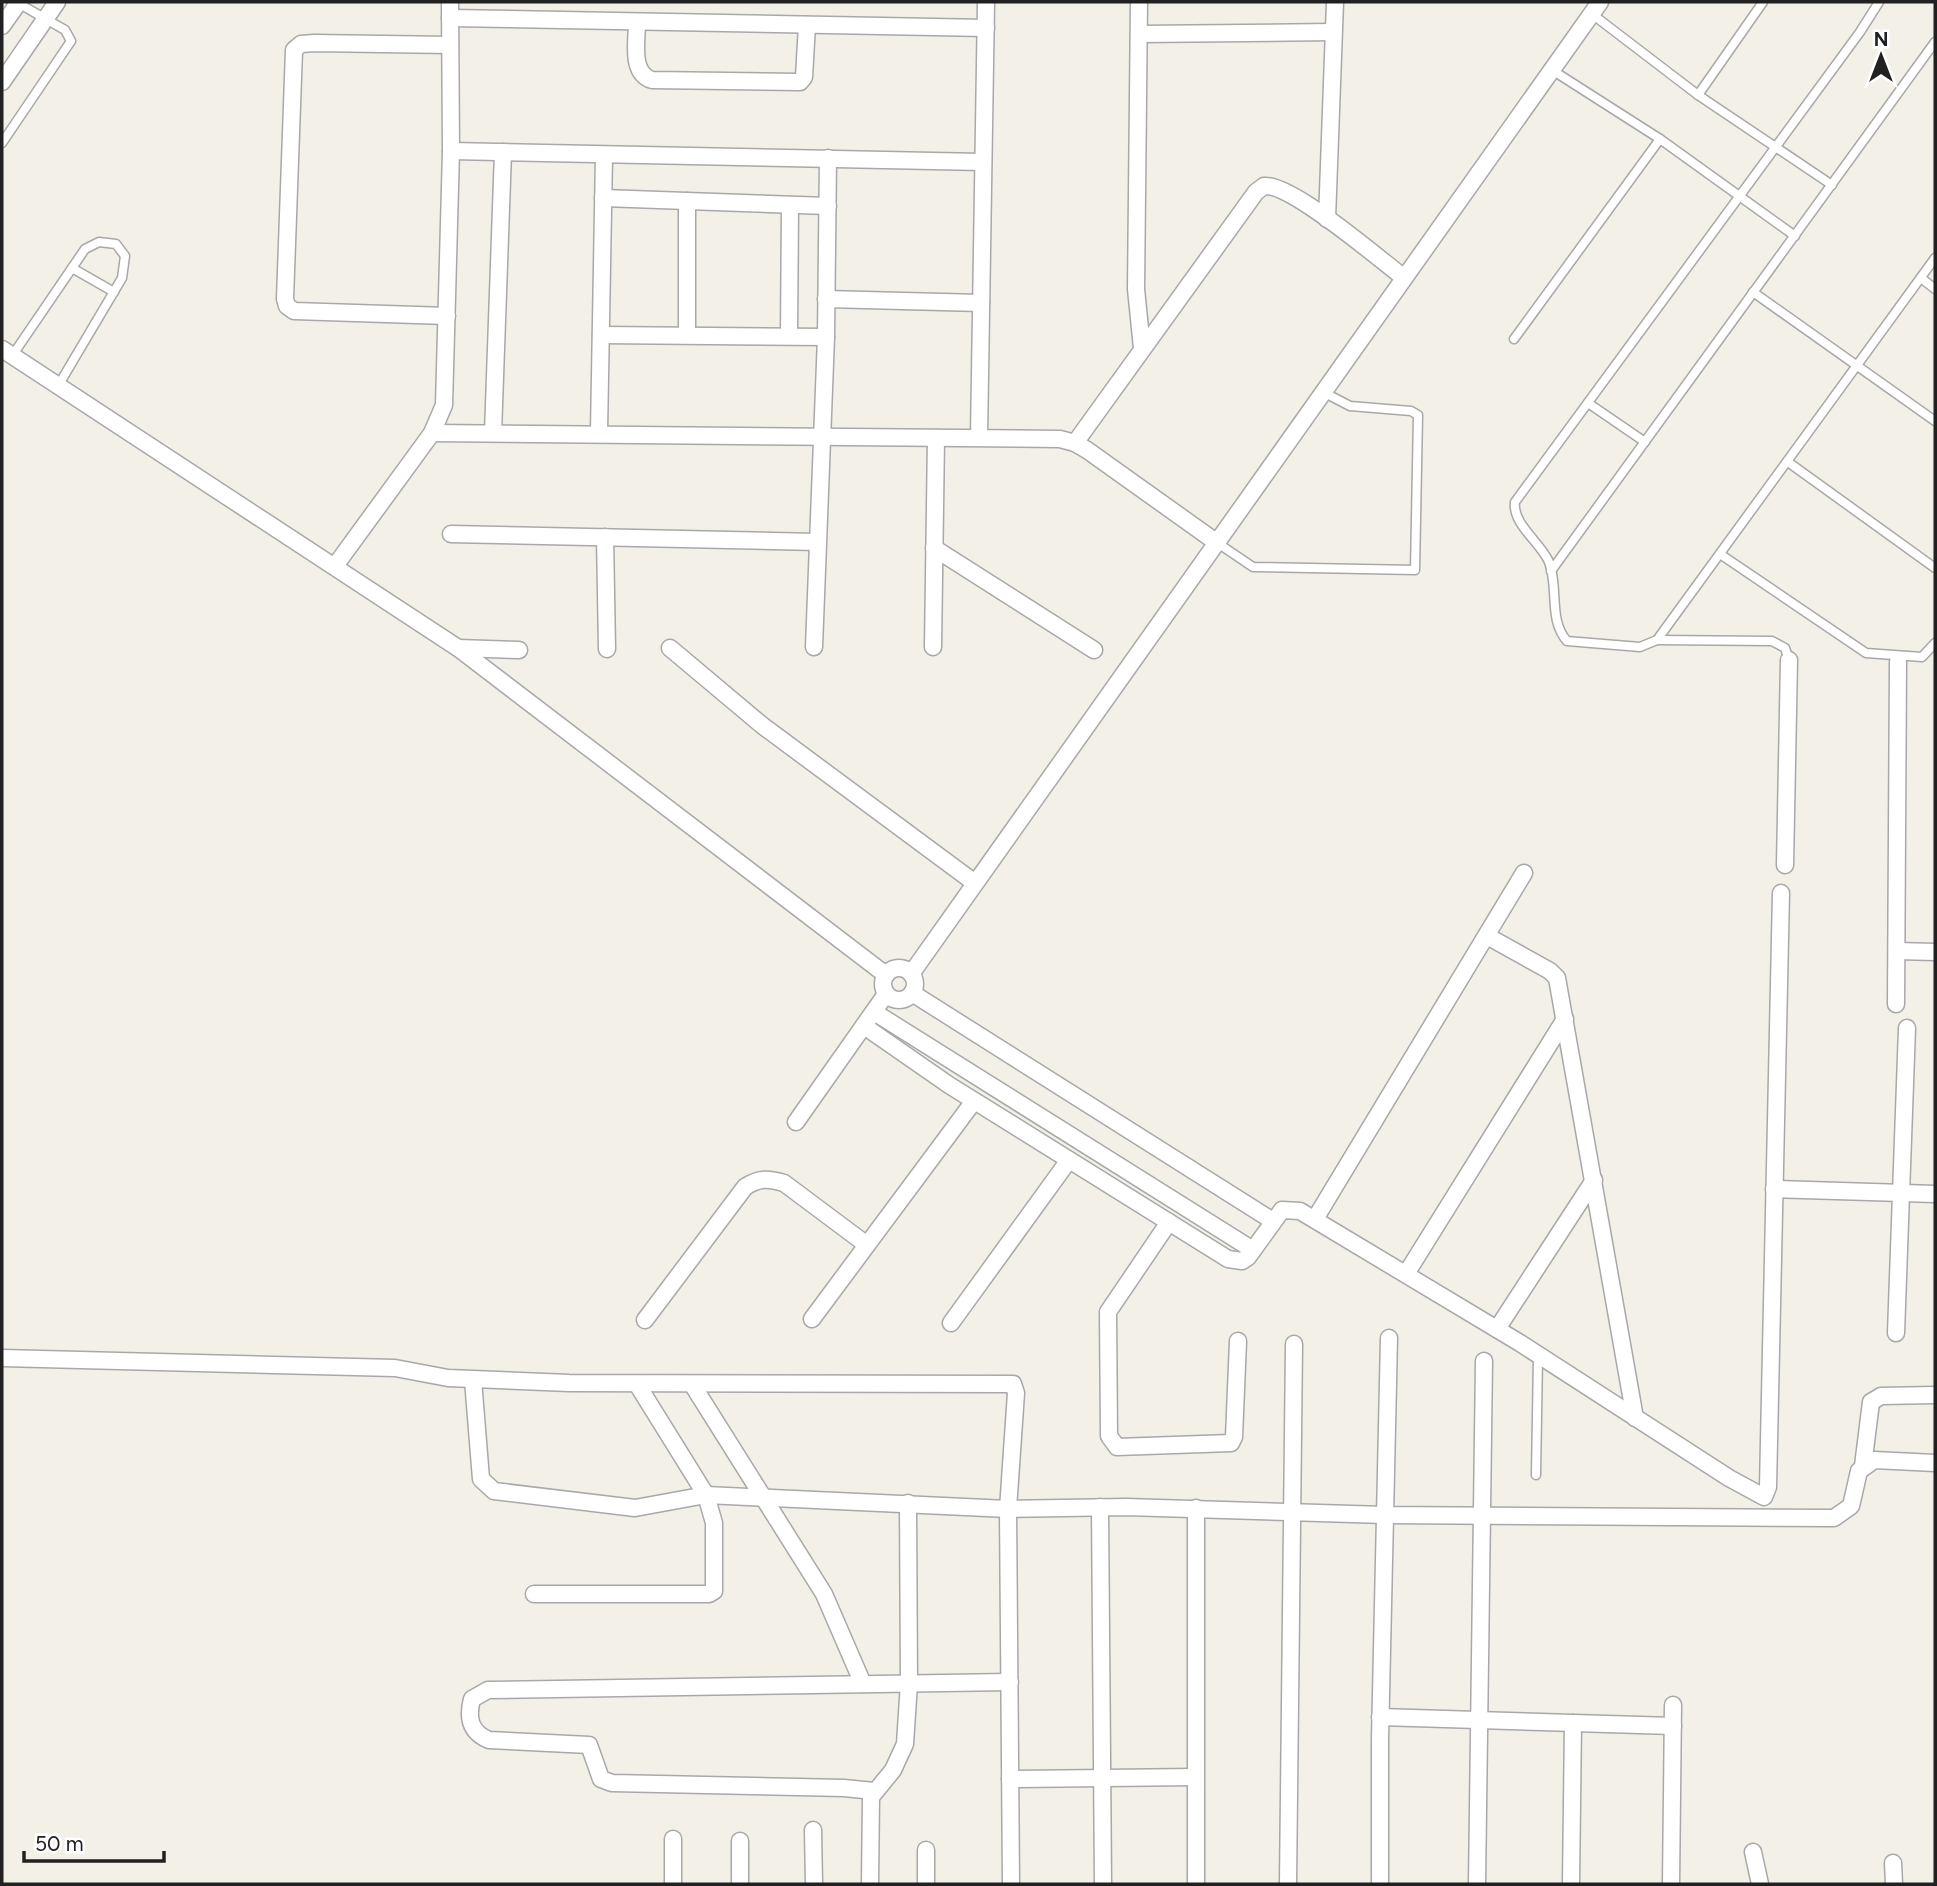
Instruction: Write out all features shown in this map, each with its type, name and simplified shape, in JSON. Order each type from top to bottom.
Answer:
[{"type":"street","points":[[2,26],[18,2]]},
{"type":"street","points":[[2,82],[57,2]]},
{"type":"street","points":[[979,437],[986,2]]},
{"type":"street","points":[[1139,2],[1136,289],[1142,348]]},
{"type":"street","points":[[1327,219],[1335,2]]},
{"type":"street","points":[[911,974],[1596,8]]},
{"type":"street","points":[[335,566],[432,433],[446,393],[451,151],[450,10],[636,22],[986,28]]},
{"type":"street","points":[[636,22],[638,70],[643,77],[652,80],[678,81],[800,82],[804,77],[807,25]]},
{"type":"street","points":[[1139,34],[1333,32]]},
{"type":"street","points":[[447,316],[293,311],[286,306],[285,299],[294,50],[301,44],[314,43],[450,45]]},
{"type":"street","points":[[451,151],[982,162]]},
{"type":"street","points":[[493,433],[503,152]]},
{"type":"street","points":[[599,432],[604,155]]},
{"type":"street","points":[[814,647],[825,337],[828,158]]},
{"type":"street","points":[[1075,443],[1256,192],[1273,185],[1327,219],[1403,277]]},
{"type":"street","points":[[603,198],[828,206]]},
{"type":"street","points":[[687,201],[687,335]]},
{"type":"street","points":[[789,336],[790,205]]},
{"type":"street","points":[[826,299],[981,303]]},
{"type":"street","points":[[601,335],[825,337]]},
{"type":"street","points":[[7,352],[458,648],[886,975]]},
{"type":"street","points":[[432,433],[599,432],[821,439],[1060,439],[1075,443],[1216,542]]},
{"type":"street","points":[[933,647],[936,438]]},
{"type":"street","points":[[451,534],[817,542]]},
{"type":"street","points":[[605,537],[607,649]]},
{"type":"street","points":[[934,548],[1094,650]]},
{"type":"street","points":[[458,648],[519,650]]},
{"type":"street","points":[[670,648],[763,726],[975,883]]},
{"type":"street","points":[[1785,865],[1789,660]]},
{"type":"street","points":[[1896,1004],[1898,662]]},
{"type":"street","points":[[1315,1219],[1524,873]]},
{"type":"street","points":[[864,1026],[974,1101],[1235,1261],[1248,1257],[1282,1210],[1287,1208],[1315,1219],[1497,1329],[1760,1497],[1767,1495],[1782,893]]},
{"type":"street","points":[[1487,936],[1550,971],[1557,978],[1635,1418]]},
{"type":"street","points":[[1897,951],[1935,952]]},
{"type":"street","points":[[893,969],[903,969],[911,974],[915,983],[912,993],[905,999],[894,1000],[886,994],[882,984],[886,975],[893,969]]},
{"type":"street","points":[[912,993],[1273,1221]]},
{"type":"street","points":[[796,1122],[886,994]]},
{"type":"street","points":[[874,1012],[1253,1250]]},
{"type":"street","points":[[1406,1273],[1565,1019]]},
{"type":"street","points":[[1896,1334],[1907,1028]]},
{"type":"street","points":[[812,1319],[974,1101]]},
{"type":"street","points":[[951,1323],[1069,1160]]},
{"type":"street","points":[[645,1320],[745,1187],[756,1180],[769,1178],[784,1183],[867,1245]]},
{"type":"street","points":[[1497,1329],[1594,1180]]},
{"type":"street","points":[[1774,1189],[1935,1194]]},
{"type":"street","points":[[1169,1222],[1108,1312],[1109,1436],[1112,1443],[1117,1447],[1231,1443],[1234,1437],[1238,1341]]},
{"type":"street","points":[[1380,1884],[1380,1717],[1389,1338]]},
{"type":"street","points":[[1289,1884],[1294,1344]]},
{"type":"street","points":[[2,1359],[396,1368],[473,1380],[637,1384],[1009,1382],[1016,1387],[1007,1509],[1011,1884]]},
{"type":"street","points":[[1477,1884],[1484,1361]]},
{"type":"street","points":[[473,1380],[481,1479],[485,1486],[494,1491],[635,1508],[706,1495],[1007,1509],[1196,1508],[1385,1514],[1834,1518],[1851,1506],[1859,1471],[1874,1460],[1935,1464]]},
{"type":"street","points":[[534,1594],[709,1594],[715,1585],[714,1524],[706,1495],[637,1384]]},
{"type":"street","points":[[692,1384],[824,1594],[863,1684]]},
{"type":"street","points":[[1863,1466],[1871,1402],[1881,1396],[1935,1395]]},
{"type":"street","points":[[870,1884],[869,1823],[874,1791],[884,1782],[903,1751],[909,1683],[908,1503]]},
{"type":"street","points":[[1100,1507],[1103,1884]]},
{"type":"street","points":[[1196,1508],[1196,1884]]},
{"type":"street","points":[[874,1791],[612,1783],[601,1779],[589,1745],[489,1740],[479,1735],[471,1725],[469,1711],[472,1699],[488,1690],[1010,1682]]},
{"type":"street","points":[[1671,1884],[1672,1705]]},
{"type":"street","points":[[1380,1717],[1673,1726]]},
{"type":"street","points":[[1571,1884],[1573,1723]]},
{"type":"street","points":[[1010,1779],[1195,1777]]},
{"type":"street","points":[[813,1830],[814,1884]]},
{"type":"street","points":[[673,1839],[673,1884]]},
{"type":"street","points":[[740,1841],[740,1884]]},
{"type":"street","points":[[926,1850],[926,1884]]},
{"type":"street","points":[[1753,1852],[1760,1884]]},
{"type":"street","points":[[1893,1863],[1894,1884]]},
{"type":"lane","points":[[2,143],[69,46],[70,35],[18,2]]},
{"type":"lane","points":[[1698,95],[1763,2]]},
{"type":"lane","points":[[1789,660],[1785,648],[1772,641],[1657,640],[1640,647],[1567,640],[1558,627],[1548,561],[1517,516],[1515,502],[1776,148],[1879,2]]},
{"type":"lane","points":[[1596,8],[1698,95],[1832,185]]},
{"type":"lane","points":[[1551,571],[1935,42]]},
{"type":"lane","points":[[1552,70],[1660,139],[1795,236]]},
{"type":"lane","points":[[1514,339],[1660,139]]},
{"type":"lane","points":[[7,352],[85,248],[99,242],[116,244],[125,256],[125,268],[114,292],[58,386]]},
{"type":"lane","points":[[1657,640],[1935,258]]},
{"type":"lane","points":[[72,268],[114,292]]},
{"type":"lane","points":[[1921,278],[1935,289]]},
{"type":"lane","points":[[1753,292],[1935,421]]},
{"type":"lane","points":[[1216,542],[1253,567],[1415,570],[1418,415],[1411,411],[1350,406],[1322,391]]},
{"type":"lane","points":[[1588,403],[1645,442]]},
{"type":"lane","points":[[1788,462],[1935,568]]},
{"type":"lane","points":[[1720,554],[1866,653],[1923,657],[1935,643]]},
{"type":"lane","points":[[1536,1475],[1538,1355]]}]
